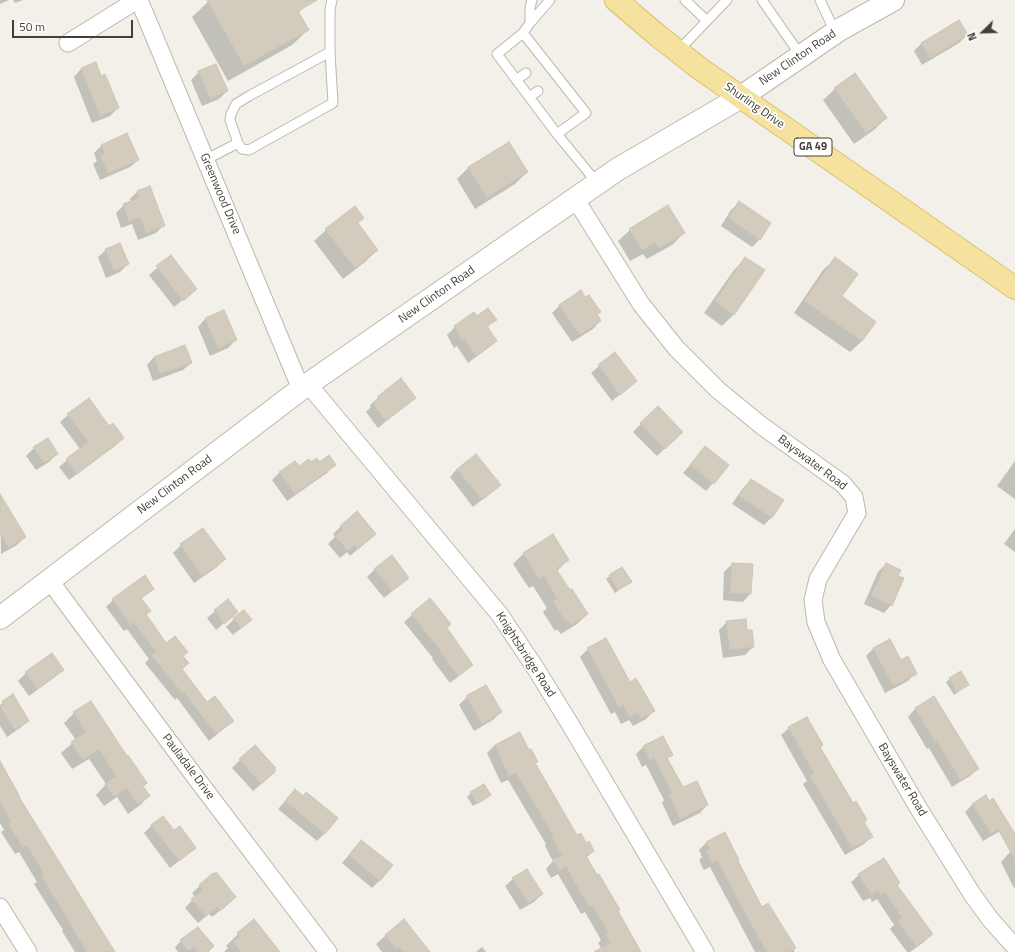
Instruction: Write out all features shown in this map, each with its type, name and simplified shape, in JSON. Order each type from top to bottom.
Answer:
[{"type":"main road","name":"Shurling Drive","points":[[626,5],[678,51],[741,97],[1015,288]]},
{"type":"street","points":[[68,43],[138,0]]},
{"type":"street","name":"Greenwood Drive","points":[[138,0],[205,160],[304,386]]},
{"type":"street","name":"New Clinton Road","points":[[0,618],[304,386],[647,151],[741,97],[835,32],[893,0]]},
{"type":"street","name":"Bayswater Road","points":[[576,200],[641,304],[676,348],[718,390],[762,426],[843,484],[854,497],[857,513],[818,579],[814,600],[816,622],[832,660],[919,809],[972,894],[990,919],[1015,947]]},
{"type":"street","name":"Knightsbridge Road","points":[[304,386],[500,615],[540,675],[705,952]]},
{"type":"street","name":"Pauladale Drive","points":[[50,581],[196,778],[328,952]]},
{"type":"street","points":[[0,907],[28,952]]},
{"type":"lane","points":[[330,52],[236,104],[230,120],[238,143],[242,149],[249,150],[333,103],[330,52],[330,10],[332,0]]},
{"type":"lane","points":[[530,23],[530,8],[532,0]]},
{"type":"lane","points":[[550,0],[523,33],[497,54],[557,134],[598,184]]},
{"type":"lane","points":[[685,0],[707,21]]},
{"type":"lane","points":[[762,0],[801,56]]},
{"type":"lane","points":[[820,0],[835,32]]},
{"type":"lane","points":[[678,51],[725,1]]},
{"type":"lane","points":[[523,33],[542,62],[570,98],[586,113],[557,134]]},
{"type":"lane","points":[[516,80],[526,73]]},
{"type":"lane","points":[[529,97],[538,91]]},
{"type":"lane","points":[[543,115],[551,110]]},
{"type":"lane","points":[[205,160],[238,143]]},
{"type":"building","points":[[207,0],[317,0],[298,11],[309,30],[244,66]]},
{"type":"building","points":[[959,20],[968,35],[930,58],[921,43]]},
{"type":"building","points":[[96,62],[101,76],[105,74],[119,108],[100,116],[81,68]]},
{"type":"building","points":[[216,64],[228,91],[210,99],[198,71]]},
{"type":"building","points":[[855,73],[887,118],[866,133],[834,88]]},
{"type":"building","points":[[127,133],[139,160],[108,173],[100,156],[105,154],[101,145]]},
{"type":"building","points":[[509,142],[528,172],[487,198],[468,167]]},
{"type":"building","points":[[150,186],[165,226],[146,233],[140,217],[129,221],[123,204],[139,198],[137,191]]},
{"type":"building","points":[[739,201],[771,223],[760,240],[728,218]]},
{"type":"building","points":[[668,205],[685,233],[659,248],[655,243],[642,250],[629,229]]},
{"type":"building","points":[[355,206],[364,218],[358,223],[378,250],[355,268],[325,229]]},
{"type":"building","points":[[120,243],[129,264],[114,271],[105,249]]},
{"type":"building","points":[[171,255],[197,289],[183,301],[156,266]]},
{"type":"building","points":[[745,257],[765,270],[734,315],[715,301]]},
{"type":"building","points":[[835,257],[858,274],[842,296],[876,322],[862,341],[804,301]]},
{"type":"building","points":[[581,290],[585,297],[589,295],[601,312],[597,314],[601,321],[580,335],[559,305]]},
{"type":"building","points":[[488,308],[497,320],[487,326],[497,341],[476,356],[465,339],[462,341],[454,326],[474,312],[477,316]]},
{"type":"building","points":[[224,310],[237,340],[218,349],[205,318]]},
{"type":"building","points":[[185,345],[192,363],[160,374],[154,357]]},
{"type":"building","points":[[615,352],[637,381],[620,395],[598,365]]},
{"type":"building","points":[[401,378],[416,398],[386,421],[373,404],[379,399],[377,397]]},
{"type":"building","points":[[89,398],[109,426],[113,423],[124,438],[77,474],[66,459],[88,442],[67,414]]},
{"type":"building","points":[[658,406],[683,432],[665,449],[640,423]]},
{"type":"building","points":[[48,438],[58,454],[44,463],[33,447]]},
{"type":"building","points":[[705,446],[729,465],[714,484],[690,465]]},
{"type":"building","points":[[476,454],[501,485],[482,500],[457,469]]},
{"type":"building","points":[[329,455],[336,465],[295,494],[279,472],[295,461],[299,466],[309,459],[311,462],[317,458],[319,462]]},
{"type":"building","points":[[751,479],[784,500],[772,518],[739,496]]},
{"type":"building","points":[[0,494],[26,537],[9,548],[0,533]]},
{"type":"building","points":[[357,511],[376,534],[358,549],[355,545],[348,551],[335,536],[343,529],[340,526]]},
{"type":"building","points":[[203,528],[226,559],[202,576],[180,544]]},
{"type":"building","points":[[553,534],[569,560],[556,569],[570,590],[572,589],[588,614],[571,625],[568,620],[565,621],[553,601],[557,598],[544,576],[539,579],[523,553]]},
{"type":"building","points":[[392,555],[409,578],[392,591],[374,569]]},
{"type":"building","points":[[732,563],[753,564],[751,594],[730,593]]},
{"type":"building","points":[[886,563],[901,570],[898,576],[904,578],[892,606],[871,596]]},
{"type":"building","points":[[622,567],[632,582],[618,590],[609,575]]},
{"type":"building","points":[[145,575],[154,589],[141,598],[151,611],[146,614],[166,643],[175,636],[188,652],[183,656],[189,663],[182,669],[207,702],[215,696],[234,721],[216,734],[184,692],[182,693],[151,655],[156,652],[134,623],[131,625],[112,599]]},
{"type":"building","points":[[430,598],[451,624],[447,628],[473,665],[458,676],[440,650],[411,614]]},
{"type":"building","points":[[228,599],[238,612],[224,624],[214,610]]},
{"type":"building","points":[[244,610],[252,620],[241,628],[233,618]]},
{"type":"building","points":[[746,619],[747,630],[752,630],[754,647],[730,650],[726,621]]},
{"type":"building","points":[[606,638],[630,682],[636,678],[655,711],[641,719],[637,713],[629,717],[623,705],[619,707],[587,648]]},
{"type":"building","points":[[890,639],[901,660],[908,656],[917,674],[893,686],[873,648]]},
{"type":"building","points":[[52,653],[64,670],[37,689],[25,672]]},
{"type":"building","points":[[961,671],[969,685],[957,692],[949,678]]},
{"type":"building","points":[[486,685],[502,712],[482,724],[466,696]]},
{"type":"building","points":[[13,694],[29,721],[15,730],[0,707],[4,705],[2,701]]},
{"type":"building","points":[[934,696],[979,769],[960,780],[915,708]]},
{"type":"building","points":[[91,701],[127,756],[128,755],[147,783],[143,786],[150,796],[138,804],[127,788],[114,797],[105,784],[116,776],[99,749],[83,760],[71,742],[86,732],[73,712]]},
{"type":"building","points":[[807,717],[823,745],[820,747],[853,803],[856,801],[867,820],[864,822],[873,837],[852,848],[810,776],[814,773],[788,727]]},
{"type":"building","points":[[520,732],[529,750],[531,749],[538,762],[535,763],[577,835],[581,833],[586,843],[589,841],[594,851],[586,856],[597,875],[599,874],[620,910],[618,911],[641,952],[594,952],[610,943],[605,934],[608,932],[592,905],[589,907],[566,867],[559,871],[553,860],[562,856],[552,838],[554,837],[516,773],[509,776],[495,745]]},
{"type":"building","points":[[663,736],[673,755],[667,758],[683,787],[697,781],[708,805],[680,819],[669,794],[672,793],[654,758],[650,760],[643,746]]},
{"type":"building","points":[[255,745],[275,767],[275,772],[261,784],[239,759]]},
{"type":"building","points":[[0,761],[19,797],[115,952],[87,952],[41,876],[44,874],[27,845],[23,847],[8,824],[11,822],[0,802]]},
{"type":"building","points":[[484,784],[491,795],[477,804],[470,792]]},
{"type":"building","points":[[295,789],[303,796],[306,792],[338,818],[325,834],[285,801]]},
{"type":"building","points":[[986,795],[989,801],[993,798],[1015,834],[1015,860],[998,829],[991,834],[972,804]]},
{"type":"building","points":[[163,816],[174,830],[180,826],[196,848],[179,861],[151,825]]},
{"type":"building","points":[[725,832],[762,907],[768,903],[796,948],[789,952],[767,952],[717,860],[712,863],[706,851],[710,849],[706,842]]},
{"type":"building","points":[[361,840],[393,865],[380,881],[349,855]]},
{"type":"building","points":[[884,858],[900,883],[897,885],[933,934],[916,946],[897,921],[902,918],[885,892],[880,895],[878,891],[871,895],[858,874]]},
{"type":"building","points":[[527,869],[543,894],[528,903],[512,878]]},
{"type":"building","points":[[216,872],[236,897],[220,911],[217,907],[206,916],[191,899],[203,890],[199,885]]},
{"type":"building","points":[[254,919],[280,952],[241,952],[233,942],[240,937],[237,933]]},
{"type":"building","points":[[404,919],[430,952],[403,952],[399,947],[396,949],[385,935]]},
{"type":"building","points":[[198,927],[214,946],[208,952],[199,952],[194,947],[188,951],[180,940]]}]
